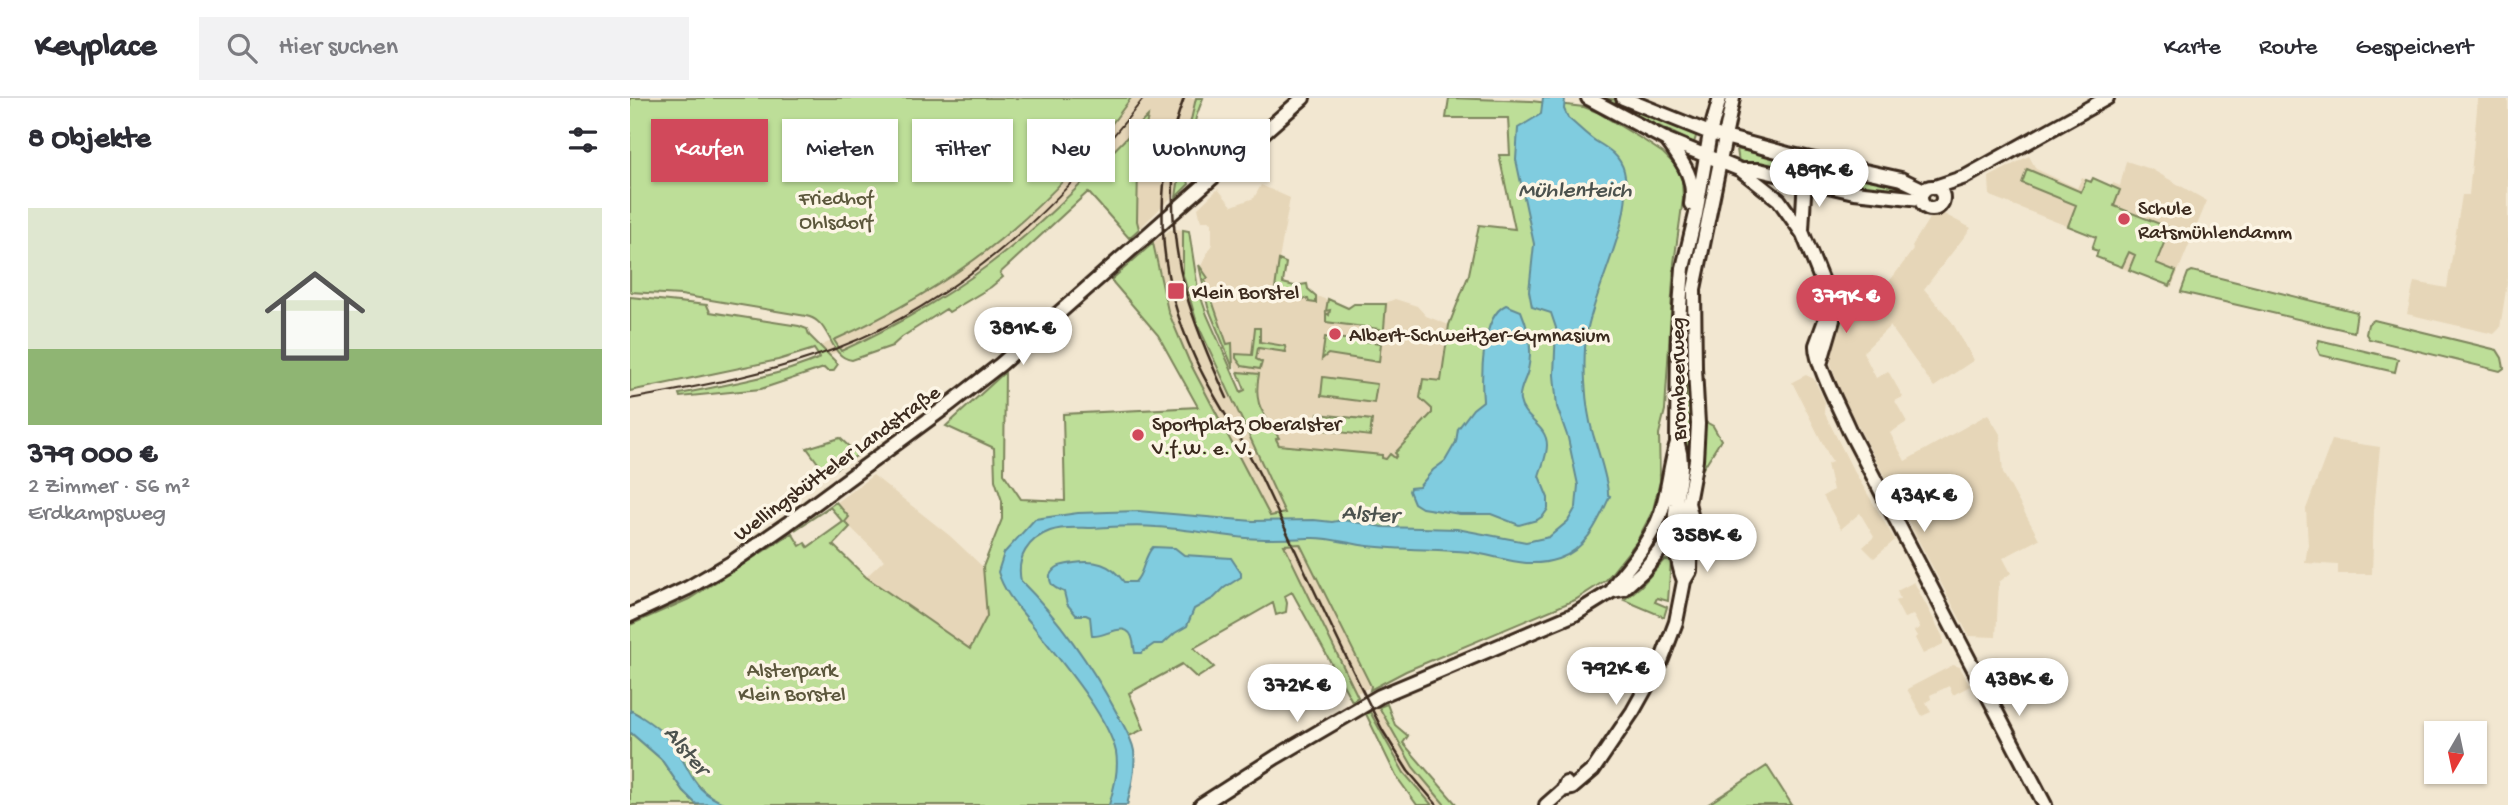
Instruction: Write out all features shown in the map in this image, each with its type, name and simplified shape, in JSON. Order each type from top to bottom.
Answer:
[{"type":"main road","name":"Wellingsbütteler Landstraße","points":[[630,615],[688,588],[731,563],[947,407],[1014,353],[1303,98]]},
{"type":"main road","points":[[1588,98],[1665,139],[1741,170],[1771,192],[1802,230],[1831,304],[1816,351],[1823,372],[1852,435],[2045,805]]},
{"type":"main road","points":[[1623,98],[1710,133],[1901,180],[1931,193]]},
{"type":"main road","name":"Brombeerweg","points":[[1201,805],[1276,757],[1381,696],[1575,614],[1612,592],[1623,589],[1661,550],[1675,530],[1688,503],[1698,443],[1695,289],[1712,158],[1710,133],[1720,98]]},
{"type":"main road","name":"Brombeerweg","points":[[1612,592],[1615,582],[1645,545],[1659,519],[1668,488],[1672,460],[1678,443],[1680,295],[1684,255],[1712,158],[1724,137],[1733,98]]},
{"type":"main road","points":[[1741,170],[1752,169],[1868,195],[1931,193],[2107,98]]},
{"type":"main road","points":[[1665,139],[1682,160],[1689,176],[1692,186],[1692,225]]},
{"type":"main road","points":[[1788,154],[1802,169],[1806,182],[1802,230]]},
{"type":"main road","points":[[1678,443],[1682,461],[1675,504],[1675,530],[1680,571],[1684,581]]},
{"type":"main road","points":[[1546,805],[1563,790],[1572,789],[1592,770],[1633,712],[1662,659],[1676,622],[1684,581],[1690,571],[1692,519],[1688,503]]},
{"type":"shaded area","points":[[1131,98],[1196,98],[1192,119],[1129,119],[1129,135],[1115,148],[1115,119]]},
{"type":"shaded area","points":[[2478,98],[2508,98],[2508,277],[2500,328],[2494,334],[2407,314],[2414,282],[2447,288],[2462,195],[2469,195]]},
{"type":"shaded area","name":"Schule Ratsmühlendamm","points":[[2029,156],[2036,169],[2077,188],[2082,178],[2091,182],[2093,177],[2112,186],[2113,183],[2120,186],[2126,161],[2151,169],[2207,201],[2172,286],[2099,259],[2105,241],[1990,196],[1989,177]]},
{"type":"shaded area","points":[[1063,182],[1081,182],[1008,250],[910,317],[841,351],[820,358],[814,349],[905,306],[1010,234]]},
{"type":"shaded area","points":[[1138,182],[1178,182],[1176,193],[1139,229]]},
{"type":"shaded area","name":"Albert-Schweitzer-Gymnasium","points":[[1261,185],[1290,198],[1279,260],[1286,263],[1283,283],[1294,286],[1307,284],[1314,295],[1348,308],[1354,304],[1383,304],[1395,299],[1417,306],[1426,316],[1449,325],[1437,413],[1394,460],[1352,454],[1291,470],[1274,434],[1245,390],[1210,307],[1200,268],[1212,244],[1212,223],[1201,221],[1198,208],[1218,189],[1232,206],[1254,198]]},
{"type":"shaded area","points":[[1937,213],[1971,228],[1924,289],[1952,322],[1974,360],[1934,387],[1890,326],[1863,352],[1876,378],[1888,371],[1903,397],[1895,401],[1907,422],[1890,433],[1905,461],[1988,414],[2000,434],[2003,473],[2039,539],[2003,558],[2011,573],[1999,582],[1996,637],[1969,636],[1843,398],[1831,365],[1831,347],[1841,313],[1870,296],[1877,298],[1913,250],[1912,246],[1928,220]]},
{"type":"shaded area","points":[[1170,230],[1183,230],[1182,258],[1210,355],[1286,513],[1270,516],[1189,361],[1168,311],[1153,243]]},
{"type":"shaded area","points":[[1806,375],[1814,379],[1825,402],[1824,412],[1851,466],[1895,540],[1874,558],[1863,547],[1874,537],[1860,513],[1841,529],[1823,496],[1833,490],[1827,464],[1832,462],[1792,382]]},
{"type":"shaded area","points":[[2332,440],[2380,447],[2372,574],[2338,574],[2338,565],[2305,563],[2308,545],[2306,509]]},
{"type":"shaded area","points":[[873,475],[950,536],[983,567],[987,616],[969,649],[866,577],[884,560],[845,522],[835,504]]},
{"type":"shaded area","points":[[1300,543],[1371,687],[1356,693],[1284,545]]},
{"type":"shaded area","points":[[1914,582],[1943,637],[1943,644],[1923,654],[1915,638],[1917,636],[1914,631],[1920,628],[1915,618],[1913,615],[1904,618],[1895,601],[1900,599],[1897,591]]},
{"type":"shaded area","points":[[1992,656],[1999,656],[2020,696],[2005,704],[1987,665]]},
{"type":"shaded area","points":[[1953,665],[1960,667],[1970,686],[1953,695],[1949,686],[1930,695],[1931,699],[1926,702],[1931,712],[1922,716],[1907,689]]},
{"type":"shaded area","points":[[1379,707],[1413,767],[1445,805],[1432,805],[1404,773],[1370,712]]},
{"type":"green space","name":"Friedhof Ohlsdorf","points":[[630,98],[1131,98],[1115,119],[1027,119],[1027,182],[1062,182],[1000,240],[962,268],[880,318],[834,340],[841,351],[928,305],[1009,249],[1082,182],[1115,182],[1115,149],[1129,135],[1129,182],[1138,182],[1139,229],[1129,238],[1088,192],[1000,273],[1003,277],[991,287],[949,312],[946,309],[892,346],[852,360],[840,354],[822,326],[809,317],[681,295],[630,292]]},
{"type":"green space","points":[[1196,98],[1203,98],[1196,119],[1191,119]]},
{"type":"green space","name":"Alsterpark Klein Borstel","points":[[1449,98],[1531,101],[1584,107],[1597,112],[1663,153],[1676,166],[1682,180],[1683,199],[1674,263],[1665,410],[1659,434],[1660,481],[1653,510],[1637,541],[1606,580],[1575,600],[1406,671],[1370,690],[1371,686],[1300,544],[1284,545],[1358,697],[1352,701],[1292,592],[1285,596],[1286,612],[1276,615],[1273,603],[1194,648],[1214,667],[1197,678],[1182,664],[1129,693],[1144,729],[1129,736],[1133,762],[1127,805],[728,805],[703,791],[639,715],[630,710],[630,625],[689,599],[792,533],[800,546],[805,543],[808,547],[843,522],[830,507],[795,530],[836,502],[849,517],[845,522],[850,527],[833,545],[866,577],[970,649],[987,616],[983,567],[1002,519],[1002,501],[995,480],[994,448],[946,426],[1005,372],[1004,474],[1021,499],[1065,501],[1063,414],[1198,407],[1158,335],[1111,280],[1153,243],[1168,311],[1189,361],[1270,516],[1285,513],[1197,323],[1183,275],[1183,230],[1189,231],[1198,289],[1207,315],[1241,392],[1245,390],[1238,372],[1259,374],[1258,401],[1279,438],[1276,439],[1279,445],[1382,455],[1382,458],[1386,459],[1390,454],[1395,458],[1395,453],[1432,413],[1432,409],[1420,398],[1423,379],[1441,381],[1449,325],[1469,274],[1479,225],[1515,229],[1499,155],[1510,155],[1508,118],[1446,118]]},
{"type":"green space","points":[[1601,98],[1620,100],[1697,133],[1694,143]]},
{"type":"green space","points":[[1737,149],[1779,160],[1794,169],[1799,176],[1739,163]]},
{"type":"green space","points":[[1825,168],[1909,188],[1907,191],[1822,178]]},
{"type":"green space","points":[[2027,169],[2081,192],[2086,180],[2091,182],[2093,178],[2120,190],[2114,206],[2170,228],[2156,263],[2176,271],[2170,286],[2129,270],[2135,255],[2129,252],[2122,267],[2096,257],[2098,251],[2092,249],[2096,237],[2068,226],[2076,205],[2022,183]]},
{"type":"green space","points":[[1178,182],[1188,182],[1189,184],[1176,197]]},
{"type":"green space","points":[[1279,260],[1286,263],[1283,283],[1294,286],[1307,284],[1308,289],[1316,296],[1316,303],[1309,302],[1308,299],[1274,296]]},
{"type":"green space","points":[[1199,265],[1208,278],[1205,280],[1227,344],[1232,343],[1233,368],[1208,307]]},
{"type":"green space","points":[[2192,271],[2357,312],[2354,332],[2181,292],[2188,273]]},
{"type":"green space","points":[[1686,286],[1693,442],[1683,493],[1687,462],[1682,349]]},
{"type":"green space","points":[[630,297],[707,305],[710,312],[799,326],[807,329],[809,335],[838,364],[833,371],[824,368],[761,389],[680,397],[679,394],[751,380],[803,365],[820,358],[814,349],[778,360],[630,391]]},
{"type":"green space","points":[[1328,299],[1348,308],[1354,304],[1386,304],[1383,340],[1379,339],[1380,329],[1326,322],[1326,313],[1329,315],[1330,310],[1326,311]]},
{"type":"green space","points":[[2374,320],[2497,350],[2504,368],[2500,371],[2369,339],[2366,334],[2368,324]]},
{"type":"green space","points":[[1255,328],[1260,328],[1260,342],[1285,346],[1286,352],[1258,348],[1256,359],[1262,362],[1260,369],[1242,366],[1236,358],[1236,354],[1252,355]]},
{"type":"green space","points":[[1325,337],[1381,343],[1379,362],[1328,354],[1322,359]]},
{"type":"green space","points":[[2319,340],[2398,359],[2395,372],[2320,355],[2317,348]]},
{"type":"green space","points":[[1323,377],[1377,384],[1374,403],[1321,396]]},
{"type":"green space","points":[[1318,414],[1372,420],[1370,436],[1316,429]]},
{"type":"green space","points":[[1704,421],[1713,426],[1721,440],[1702,470],[1700,468]]},
{"type":"green space","points":[[840,438],[858,455],[826,474],[807,448]]},
{"type":"green space","points":[[1664,560],[1671,560],[1668,601],[1657,598],[1655,602],[1667,607],[1664,617],[1624,600],[1641,586]]},
{"type":"green space","points":[[1387,704],[1395,725],[1408,736],[1403,743],[1457,805],[1445,805],[1413,767],[1379,707]]},
{"type":"green space","points":[[1370,712],[1404,773],[1432,805],[1417,805],[1396,776],[1366,714]]},
{"type":"green space","points":[[630,732],[661,759],[683,791],[698,805],[630,805]]},
{"type":"green space","points":[[1767,766],[1792,805],[1707,805]]},
{"type":"water","name":"Mühlenteich","points":[[1543,98],[1565,98],[1564,109],[1568,118],[1614,154],[1624,171],[1626,189],[1620,230],[1591,314],[1585,343],[1588,411],[1610,496],[1596,525],[1584,542],[1568,555],[1535,563],[1469,552],[1380,547],[1317,538],[1246,538],[1148,526],[1055,529],[1035,539],[1022,557],[1021,581],[1062,628],[1087,663],[1124,725],[1133,747],[1134,772],[1127,805],[1109,805],[1117,765],[1116,752],[1103,720],[1011,598],[998,572],[1004,553],[1035,519],[1078,513],[1138,511],[1253,521],[1343,520],[1383,527],[1457,529],[1526,542],[1549,537],[1568,521],[1576,507],[1578,485],[1568,438],[1557,407],[1554,375],[1556,328],[1551,313],[1532,307],[1529,291],[1534,244],[1516,160],[1518,128],[1541,114]]},
{"type":"water","points":[[1506,305],[1521,311],[1526,325],[1530,355],[1520,401],[1525,413],[1543,432],[1547,445],[1539,476],[1548,498],[1548,509],[1537,520],[1519,525],[1491,514],[1460,514],[1422,508],[1414,503],[1409,491],[1410,488],[1419,487],[1433,470],[1445,461],[1456,442],[1458,429],[1473,409],[1483,401],[1482,377],[1487,334],[1498,311]]},
{"type":"water","points":[[1153,547],[1175,548],[1184,555],[1231,558],[1241,577],[1214,598],[1194,609],[1187,626],[1163,644],[1154,644],[1141,653],[1135,653],[1133,641],[1126,630],[1092,636],[1090,617],[1076,615],[1067,604],[1064,592],[1050,582],[1050,575],[1057,567],[1089,562],[1108,567],[1124,582],[1135,582]]},
{"type":"water","points":[[630,710],[666,736],[705,793],[728,805],[696,804],[683,791],[661,759],[630,732]]},
{"type":"tram line","points":[[630,399],[734,378],[810,358],[882,328],[926,304],[967,276],[1044,211],[1079,175],[1144,98]]},
{"type":"railway","points":[[1184,98],[1174,130],[1163,196],[1166,261],[1181,325],[1201,372],[1261,477],[1383,731],[1408,771],[1437,805]]},
{"type":"railway","points":[[1173,182],[1175,239],[1186,292],[1203,344],[1227,398]]},
{"type":"place","name":"Schule Ratsmühlendamm","points":[[2124,219]]},
{"type":"place","name":"Klein Borstel","points":[[1176,291]]},
{"type":"place","name":"Albert-Schweitzer-Gymnasium","points":[[1335,334]]},
{"type":"place","name":"Sportplatz Oberalster V.f.W. e. V.","points":[[1138,435]]},
{"type":"water label","name":"Alster","points":[[1370,512]]},
{"type":"water label","name":"Alster","points":[[688,749]]}]
